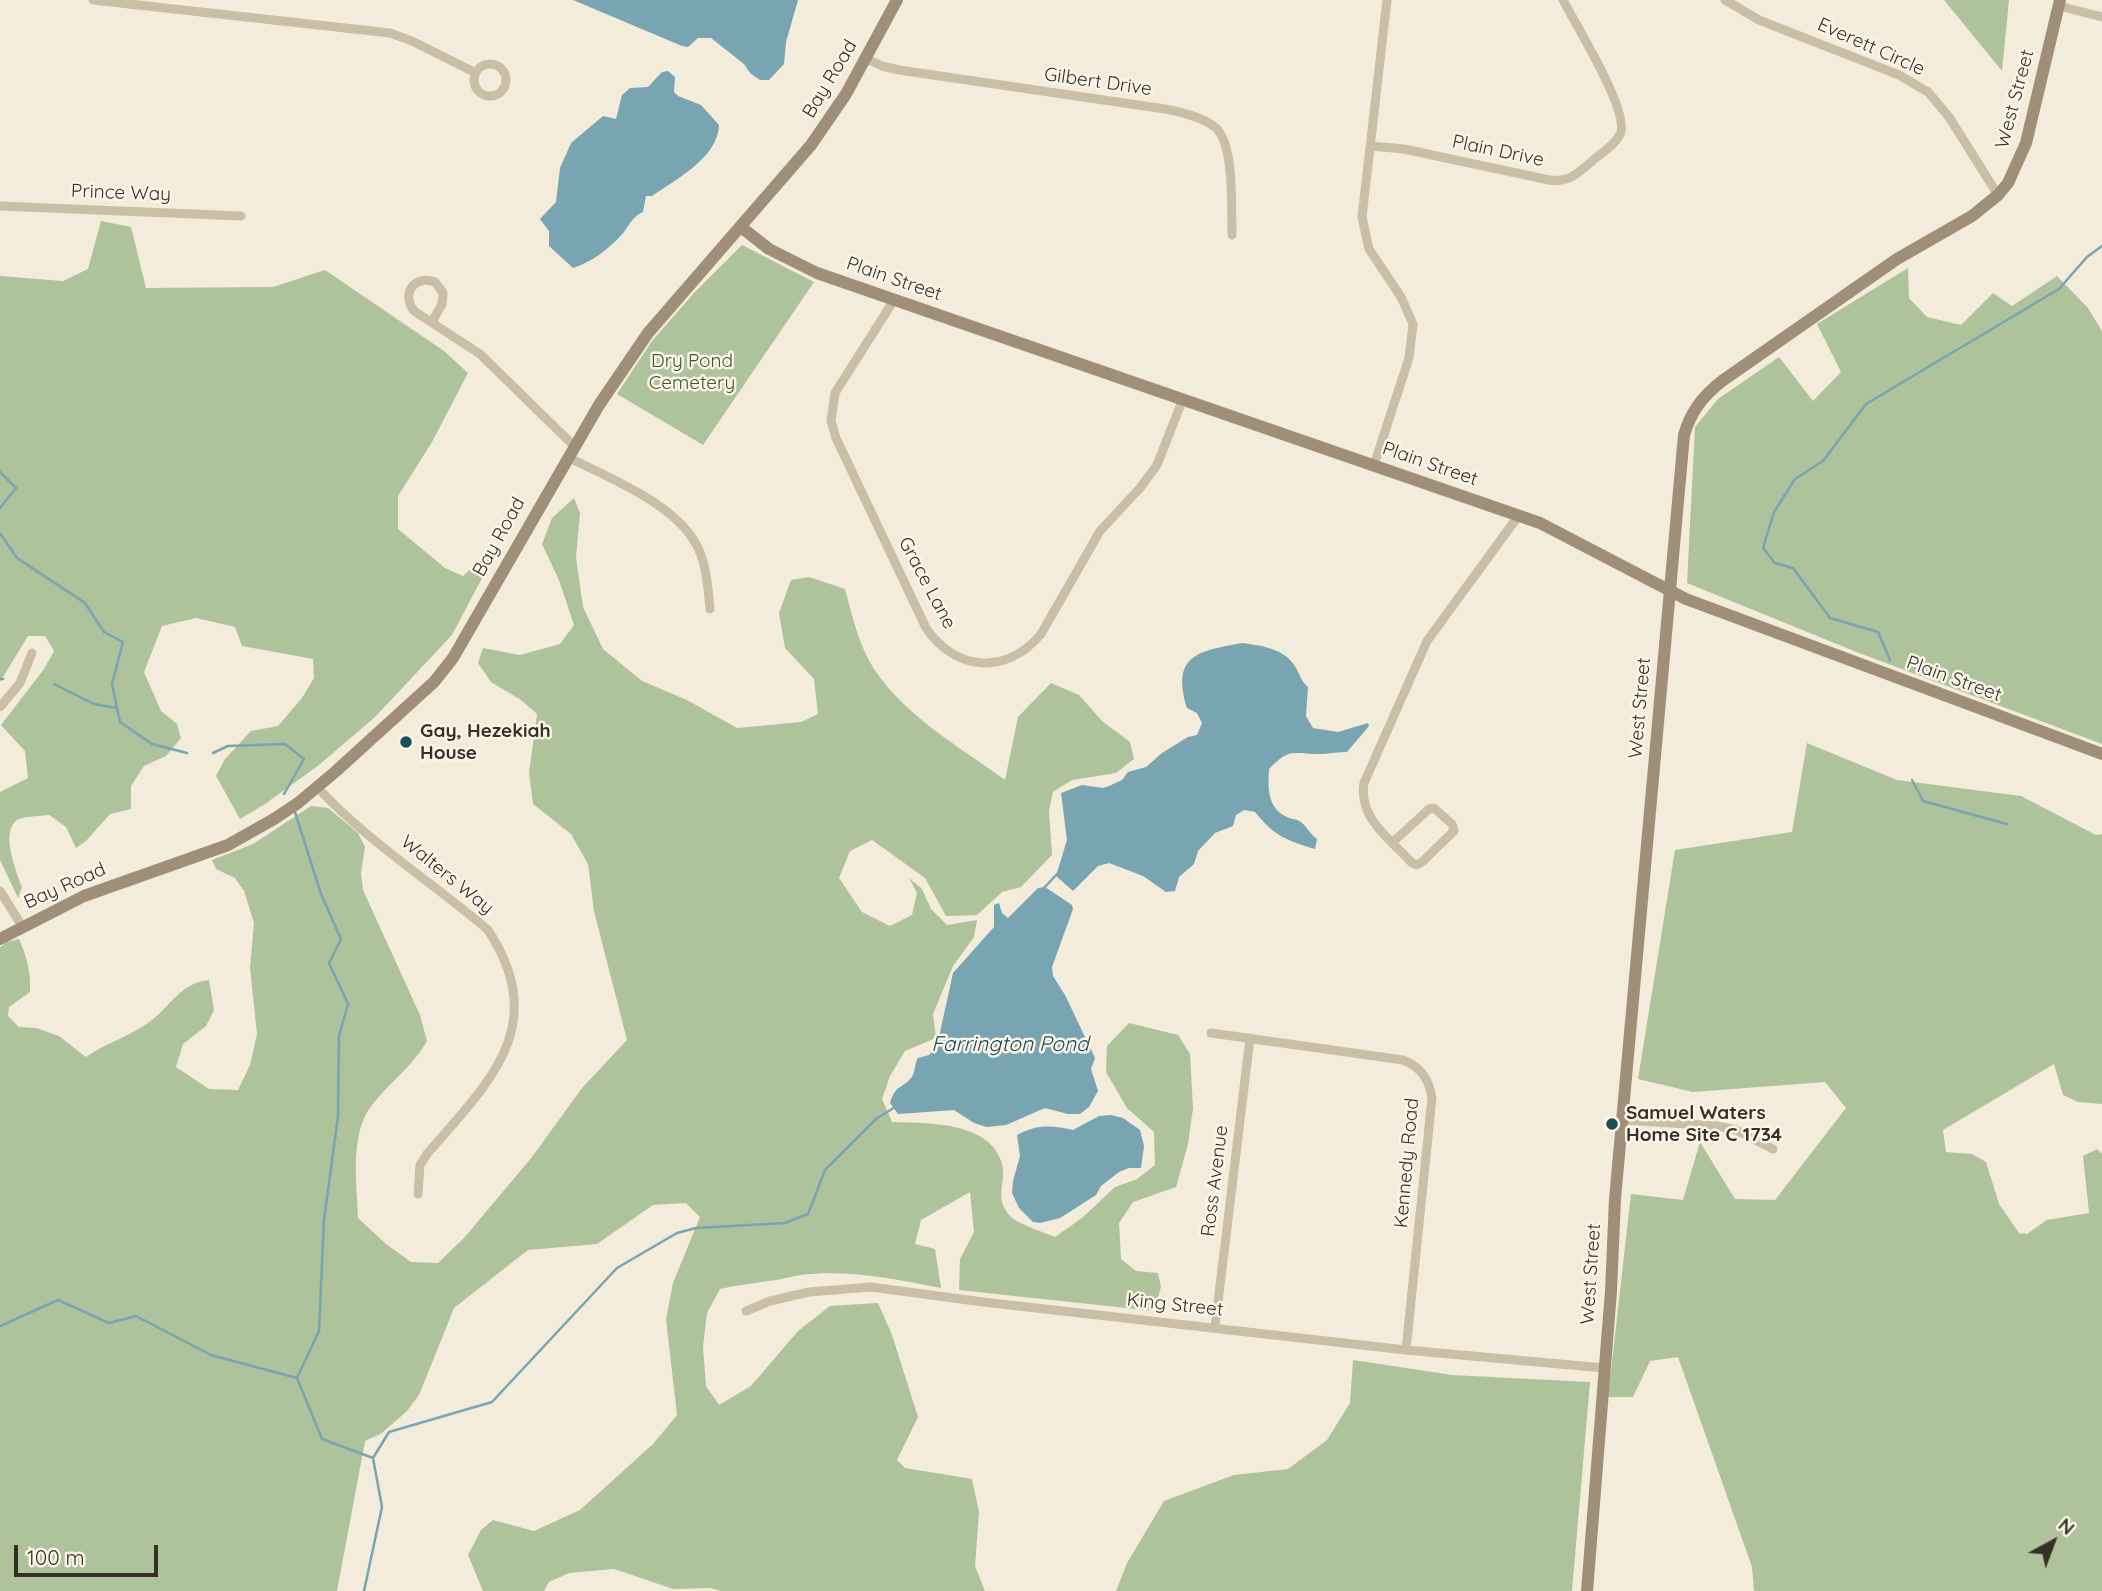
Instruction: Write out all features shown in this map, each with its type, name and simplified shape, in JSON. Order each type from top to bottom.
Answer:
[{"type":"street","points":[[93,0],[386,32],[406,38],[474,72]]},
{"type":"street","name":"Bay Road","points":[[0,939],[96,892],[228,845],[274,819],[317,787],[434,682],[453,658],[599,405],[648,333],[811,145],[846,94],[897,0]]},
{"type":"street","points":[[1374,465],[1409,358],[1413,334],[1406,305],[1374,258],[1363,227],[1363,203],[1387,0]]},
{"type":"street","name":"Plain Drive","points":[[1371,146],[1404,149],[1549,180],[1562,181],[1574,177],[1616,140],[1622,121],[1616,101],[1563,0]]},
{"type":"street","name":"Everett Circle","points":[[1725,0],[1759,20],[1899,75],[1927,92],[1949,117],[1998,195]]},
{"type":"street","points":[[2059,3],[2102,17]]},
{"type":"street","name":"West Street","points":[[1587,1591],[1611,1291],[1615,1199],[1681,446],[1687,424],[1699,402],[1722,381],[1897,259],[1972,216],[1998,195],[2008,183],[2026,143],[2059,3]]},
{"type":"street","name":"Gilbert Drive","points":[[865,58],[899,70],[1174,111],[1207,123],[1224,139],[1233,235]]},
{"type":"street","name":"Prince Way","points":[[0,206],[241,216]]},
{"type":"street","name":"Plain Street","points":[[740,227],[769,249],[805,268],[1519,515],[1556,530],[1668,591],[2102,754]]},
{"type":"street","points":[[432,322],[442,304],[443,293],[435,282],[420,280],[409,290],[408,301],[414,311],[486,359],[571,452],[664,508],[684,526],[703,559],[710,609]]},
{"type":"street","name":"Grace Lane","points":[[894,300],[835,393],[831,421],[836,438],[926,628],[943,648],[965,660],[977,663],[1002,661],[1013,657],[1041,634],[1100,531],[1140,488],[1157,465],[1183,399]]},
{"type":"street","points":[[1393,842],[1432,808],[1439,810],[1454,829],[1453,834],[1417,865],[1412,863],[1373,822],[1363,800],[1364,783],[1427,641],[1519,515]]},
{"type":"street","points":[[0,707],[20,683],[32,653]]},
{"type":"street","name":"Walters Way","points":[[317,787],[367,834],[488,930],[509,970],[515,998],[514,1025],[499,1065],[478,1095],[420,1165],[418,1194]]},
{"type":"street","points":[[0,891],[22,926]]},
{"type":"street","name":"Kennedy Road","points":[[1211,1033],[1403,1060],[1416,1065],[1424,1075],[1432,1098],[1406,1350]]},
{"type":"street","name":"Ross Avenue","points":[[1215,1327],[1250,1038]]},
{"type":"street","points":[[1623,1120],[1718,1126],[1736,1130],[1773,1149]]},
{"type":"street","name":"King Street","points":[[746,1311],[770,1301],[809,1292],[871,1287],[1406,1350],[1604,1368]]},
{"type":"green space","points":[[1944,0],[2009,0],[2002,71]]},
{"type":"green space","points":[[101,221],[131,227],[146,288],[273,287],[325,270],[444,351],[468,373],[432,442],[398,496],[398,529],[445,568],[463,576],[480,561],[492,559],[452,635],[375,717],[319,765],[240,819],[216,776],[225,759],[251,731],[278,726],[302,698],[314,678],[313,659],[242,646],[235,627],[196,618],[162,626],[144,672],[161,711],[177,724],[181,738],[166,756],[144,766],[131,786],[131,809],[110,814],[86,841],[76,848],[66,827],[49,815],[17,820],[12,826],[10,842],[13,862],[22,887],[18,898],[0,860],[0,792],[28,778],[25,751],[1,725],[44,669],[54,651],[45,636],[28,636],[0,682],[0,276],[63,281],[88,269]]},
{"type":"green space","name":"Dry Pond Cemetery","points":[[742,245],[814,282],[703,445],[617,394],[652,341],[694,293]]},
{"type":"green space","points":[[1908,268],[1909,298],[1927,317],[1961,325],[1993,293],[2012,306],[2057,276],[2088,308],[2102,331],[2102,744],[1859,653],[1687,583],[1695,427],[1718,399],[1779,357],[1813,401],[1841,372],[1817,324]]},
{"type":"green space","points":[[574,498],[580,513],[576,557],[583,607],[603,649],[642,681],[687,700],[737,728],[801,722],[818,714],[814,679],[785,648],[779,613],[791,580],[809,577],[845,589],[856,630],[869,660],[902,702],[935,730],[1005,780],[1018,717],[1051,683],[1079,695],[1102,721],[1130,742],[1134,759],[1116,773],[1072,780],[1053,792],[1049,811],[1052,855],[1021,887],[1002,892],[977,915],[946,916],[925,878],[872,840],[850,851],[839,878],[862,912],[890,926],[912,915],[917,893],[909,878],[922,889],[931,909],[947,925],[977,920],[974,937],[953,966],[933,1014],[936,1038],[905,1051],[890,1076],[882,1099],[892,1122],[956,1127],[985,1139],[996,1150],[1002,1164],[1002,1203],[1010,1216],[1025,1225],[1055,1237],[1082,1218],[1115,1187],[1137,1179],[1155,1165],[1154,1132],[1127,1108],[1106,1072],[1107,1046],[1129,1023],[1178,1035],[1190,1054],[1193,1108],[1188,1144],[1176,1187],[1133,1202],[1119,1223],[1121,1259],[1136,1271],[1158,1273],[1161,1287],[1154,1311],[959,1290],[960,1259],[974,1232],[970,1192],[921,1220],[915,1244],[935,1249],[941,1288],[889,1278],[817,1273],[720,1289],[707,1313],[703,1347],[706,1386],[719,1405],[751,1386],[798,1331],[830,1306],[878,1303],[892,1335],[918,1417],[897,1460],[905,1468],[972,1479],[979,1512],[975,1566],[985,1591],[673,1589],[614,1569],[569,1573],[549,1582],[544,1591],[483,1591],[468,1555],[481,1530],[493,1520],[534,1531],[580,1510],[653,1444],[677,1415],[666,1319],[673,1283],[700,1217],[686,1203],[653,1205],[597,1244],[528,1250],[454,1308],[419,1395],[407,1411],[382,1433],[365,1441],[337,1591],[0,1591],[0,947],[19,939],[29,971],[30,992],[9,1007],[8,1016],[19,1027],[36,1028],[59,1036],[86,1057],[148,1023],[182,991],[209,980],[214,1010],[206,1026],[183,1044],[176,1067],[209,1089],[238,1090],[250,1065],[257,1034],[250,967],[254,923],[244,891],[235,878],[216,869],[212,860],[253,844],[311,806],[328,808],[358,833],[365,847],[361,873],[363,890],[420,1015],[427,1041],[365,1116],[356,1153],[358,1218],[386,1244],[411,1262],[438,1263],[464,1238],[532,1157],[582,1088],[627,1040],[594,911],[588,864],[571,834],[533,804],[529,773],[537,714],[521,700],[491,682],[478,663],[483,648],[520,655],[560,644],[574,625],[559,580],[542,544],[552,518]]},
{"type":"green space","points":[[1807,743],[1897,780],[2021,796],[2096,835],[2102,834],[2102,1104],[2078,1102],[2063,1095],[2054,1064],[1943,1130],[1946,1152],[1972,1154],[1986,1162],[1999,1204],[2019,1233],[2027,1234],[2047,1220],[2089,1213],[2083,1156],[2097,1149],[2102,1154],[2102,1591],[1754,1591],[1752,1567],[1678,1357],[1650,1361],[1633,1397],[1608,1397],[1631,1194],[1683,1200],[1700,1142],[1735,1199],[1775,1200],[1846,1108],[1825,1082],[1693,1092],[1638,1079],[1675,850],[1792,832]]},
{"type":"green space","points":[[1353,1360],[1452,1375],[1590,1382],[1572,1591],[1116,1591],[1127,1563],[1164,1501],[1234,1475],[1288,1469],[1327,1440],[1350,1403]]},
{"type":"water","points":[[573,0],[798,0],[786,42],[784,64],[769,80],[760,80],[711,38],[698,38],[688,47],[682,46]]},
{"type":"water","points":[[668,71],[675,77],[674,92],[701,105],[719,125],[717,137],[694,167],[652,196],[646,196],[643,212],[634,218],[613,244],[601,254],[573,268],[549,246],[549,231],[540,219],[556,202],[560,168],[571,143],[603,116],[616,119],[622,95],[630,88],[648,87],[662,72]]},
{"type":"water","points":[[1242,643],[1272,649],[1291,661],[1308,687],[1306,716],[1313,728],[1338,732],[1368,723],[1369,726],[1347,752],[1292,753],[1282,757],[1269,769],[1272,802],[1279,812],[1299,821],[1317,839],[1315,849],[1281,836],[1255,812],[1244,810],[1236,815],[1233,826],[1215,833],[1198,851],[1194,864],[1179,877],[1175,891],[1166,892],[1143,876],[1109,863],[1098,866],[1073,891],[1056,876],[1067,840],[1061,793],[1082,785],[1103,788],[1109,786],[1122,780],[1128,772],[1146,767],[1188,737],[1197,735],[1202,723],[1197,713],[1187,708],[1183,690],[1186,666],[1201,653]]},
{"type":"water","name":"Farrington Pond","points":[[1045,887],[1072,905],[1073,909],[1052,967],[1053,976],[1095,1058],[1091,1069],[1098,1091],[1089,1107],[1080,1114],[1045,1108],[1006,1125],[987,1127],[974,1123],[954,1110],[898,1114],[890,1103],[892,1096],[913,1075],[918,1058],[929,1055],[937,1046],[953,973],[994,927],[994,905],[999,903],[1002,913],[1008,918],[1038,888]]},
{"type":"water","points":[[1099,1116],[1123,1118],[1140,1130],[1144,1146],[1141,1168],[1129,1168],[1119,1172],[1101,1186],[1096,1195],[1060,1218],[1033,1222],[1019,1208],[1012,1193],[1020,1156],[1017,1135],[1044,1126],[1073,1130]]},
{"type":"waterway","points":[[1890,660],[1878,632],[1830,618],[1793,568],[1775,563],[1763,548],[1774,512],[1795,479],[1823,461],[1866,404],[2059,289],[2087,257],[2102,246]]},
{"type":"waterway","points":[[0,472],[16,488],[0,508]]},
{"type":"waterway","points":[[0,533],[17,558],[85,603],[104,632],[123,642],[112,684],[120,722],[152,744],[187,753]]},
{"type":"waterway","points":[[54,684],[94,704],[116,708]]},
{"type":"waterway","points":[[213,753],[228,746],[285,744],[304,759],[284,794]]},
{"type":"waterway","points":[[1912,780],[1923,801],[2007,824]]},
{"type":"waterway","points":[[295,812],[321,894],[341,939],[329,963],[348,1004],[339,1036],[338,1117],[324,1219],[319,1331],[297,1378]]},
{"type":"waterway","points":[[1044,888],[1058,873]]},
{"type":"waterway","points":[[373,1458],[389,1432],[492,1402],[617,1268],[677,1233],[696,1228],[785,1223],[808,1214],[825,1170],[876,1119],[895,1107]]},
{"type":"waterway","points":[[0,1326],[58,1300],[109,1323],[136,1316],[211,1355],[297,1378],[322,1439],[373,1458]]},
{"type":"waterway","points":[[364,1591],[382,1507],[373,1458]]},
{"type":"place","name":"Gay, Hezekiah House","points":[[406,742]]},
{"type":"place","name":"Samuel Waters Home Site C 1734","points":[[1612,1124]]}]
